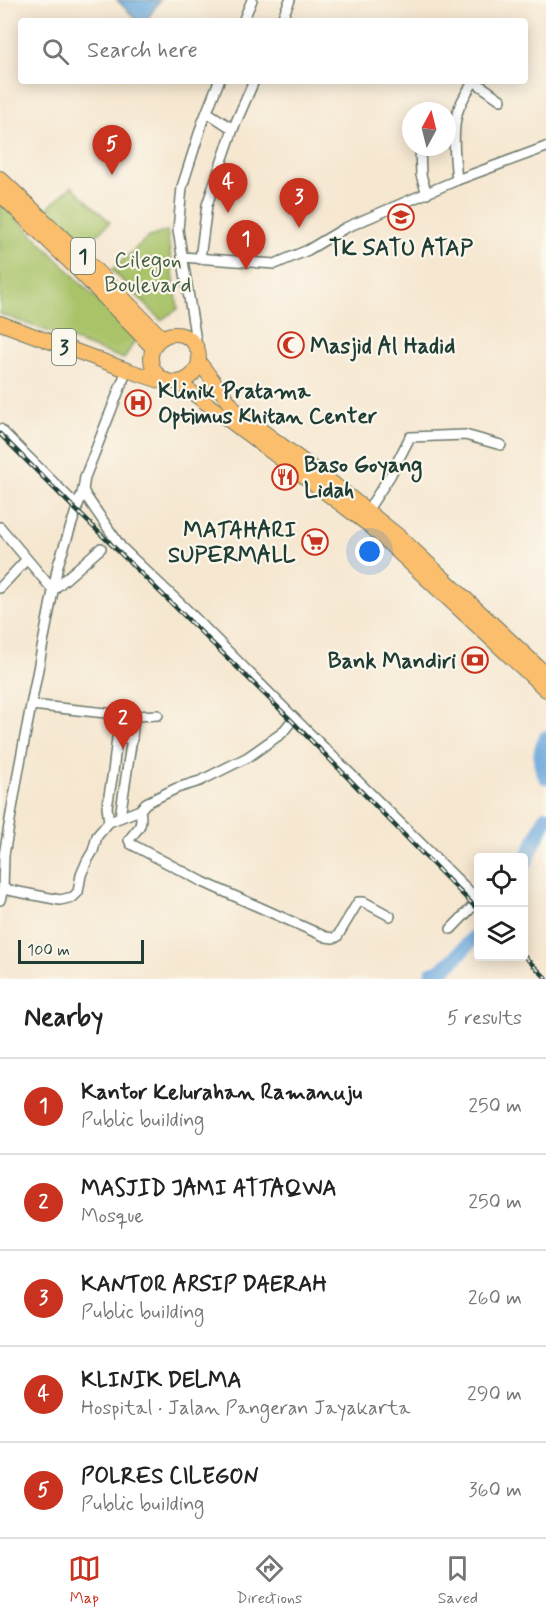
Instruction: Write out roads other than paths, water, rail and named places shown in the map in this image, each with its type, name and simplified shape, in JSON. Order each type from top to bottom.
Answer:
[{"type":"highway","name":"1","points":[[0,178],[86,259],[157,343]]},
{"type":"highway","name":"1","points":[[0,194],[157,343]]},
{"type":"highway","name":"3","points":[[0,324],[127,370],[164,382],[176,382]]},
{"type":"highway","points":[[199,358],[195,372],[188,379],[176,382],[165,380],[157,375],[152,366],[151,357],[157,343],[172,334],[184,336],[193,343],[199,358],[237,412],[330,481],[401,538],[546,674]]},
{"type":"highway","points":[[176,382],[370,526],[546,690]]},
{"type":"street","points":[[244,18],[252,0]]},
{"type":"street","points":[[285,18],[290,0]]},
{"type":"street","points":[[199,358],[177,230],[182,187],[218,84]]},
{"type":"street","points":[[200,259],[207,205],[233,129],[253,84]]},
{"type":"street","points":[[457,180],[456,115],[472,84]]},
{"type":"street","points":[[478,84],[501,100]]},
{"type":"street","points":[[207,112],[233,129]]},
{"type":"street","points":[[182,257],[275,264],[301,254],[345,228],[457,180],[546,147]]},
{"type":"street","points":[[420,156],[421,175],[427,194]]},
{"type":"street","points":[[0,900],[3,889],[2,855],[61,552],[83,490],[85,477],[127,370]]},
{"type":"street","points":[[0,429],[77,506]]},
{"type":"street","points":[[367,511],[390,476],[410,437],[465,435],[501,445]]},
{"type":"street","points":[[83,490],[114,540],[474,896]]},
{"type":"street","points":[[0,527],[53,590]]},
{"type":"street","points":[[53,590],[101,548]]},
{"type":"street","points":[[0,588],[26,560]]},
{"type":"street","points":[[31,705],[134,716],[158,715]]},
{"type":"street","points":[[120,817],[134,716]]},
{"type":"street","points":[[3,889],[60,900],[73,897],[78,892],[81,875],[93,851],[97,836],[109,822],[140,810],[146,803],[177,788],[200,782],[248,757],[282,734],[294,718]]},
{"type":"street","points":[[109,822],[107,807],[117,738],[132,738]]},
{"type":"street","points":[[140,810],[142,822],[129,840],[131,844],[203,882],[326,937],[337,937],[358,902],[364,902],[390,916]]},
{"type":"street","points":[[451,929],[474,904]]},
{"type":"water","points":[[117,0],[160,0],[148,18],[135,18]]},
{"type":"waterway","points":[[546,738],[541,758],[546,777]]},
{"type":"waterway","points":[[528,856],[546,817]]},
{"type":"waterway","points":[[432,973],[450,963],[474,937]]},
{"type":"railway","points":[[0,434],[292,721],[475,907]]},
{"type":"railway","points":[[528,960],[546,978]]},
{"type":"place","name":"POLRES CILEGON","points":[[112,175]]},
{"type":"place","name":"KLINIK DELMA","points":[[228,213]]},
{"type":"place","name":"TK SATU ATAP","points":[[401,217]]},
{"type":"place","name":"KANTOR ARSIP DAERAH","points":[[299,228]]},
{"type":"place","name":"Kantor Kelurahan Ramanuju","points":[[246,270]]},
{"type":"place","name":"Masjid Al Hadid","points":[[291,345]]},
{"type":"place","name":"Klinik Pratama Optimus Khitan Center","points":[[138,403]]},
{"type":"place","name":"Baso Goyang Lidah","points":[[285,477]]},
{"type":"place","name":"MATAHARI SUPERMALL","points":[[315,542]]},
{"type":"place","name":"Bank Mandiri","points":[[475,660]]},
{"type":"place","name":"MASJID JAMI ATTAQWA","points":[[123,749]]},
{"type":"park label","name":"Cilegon Boulevard","points":[[148,272]]}]
